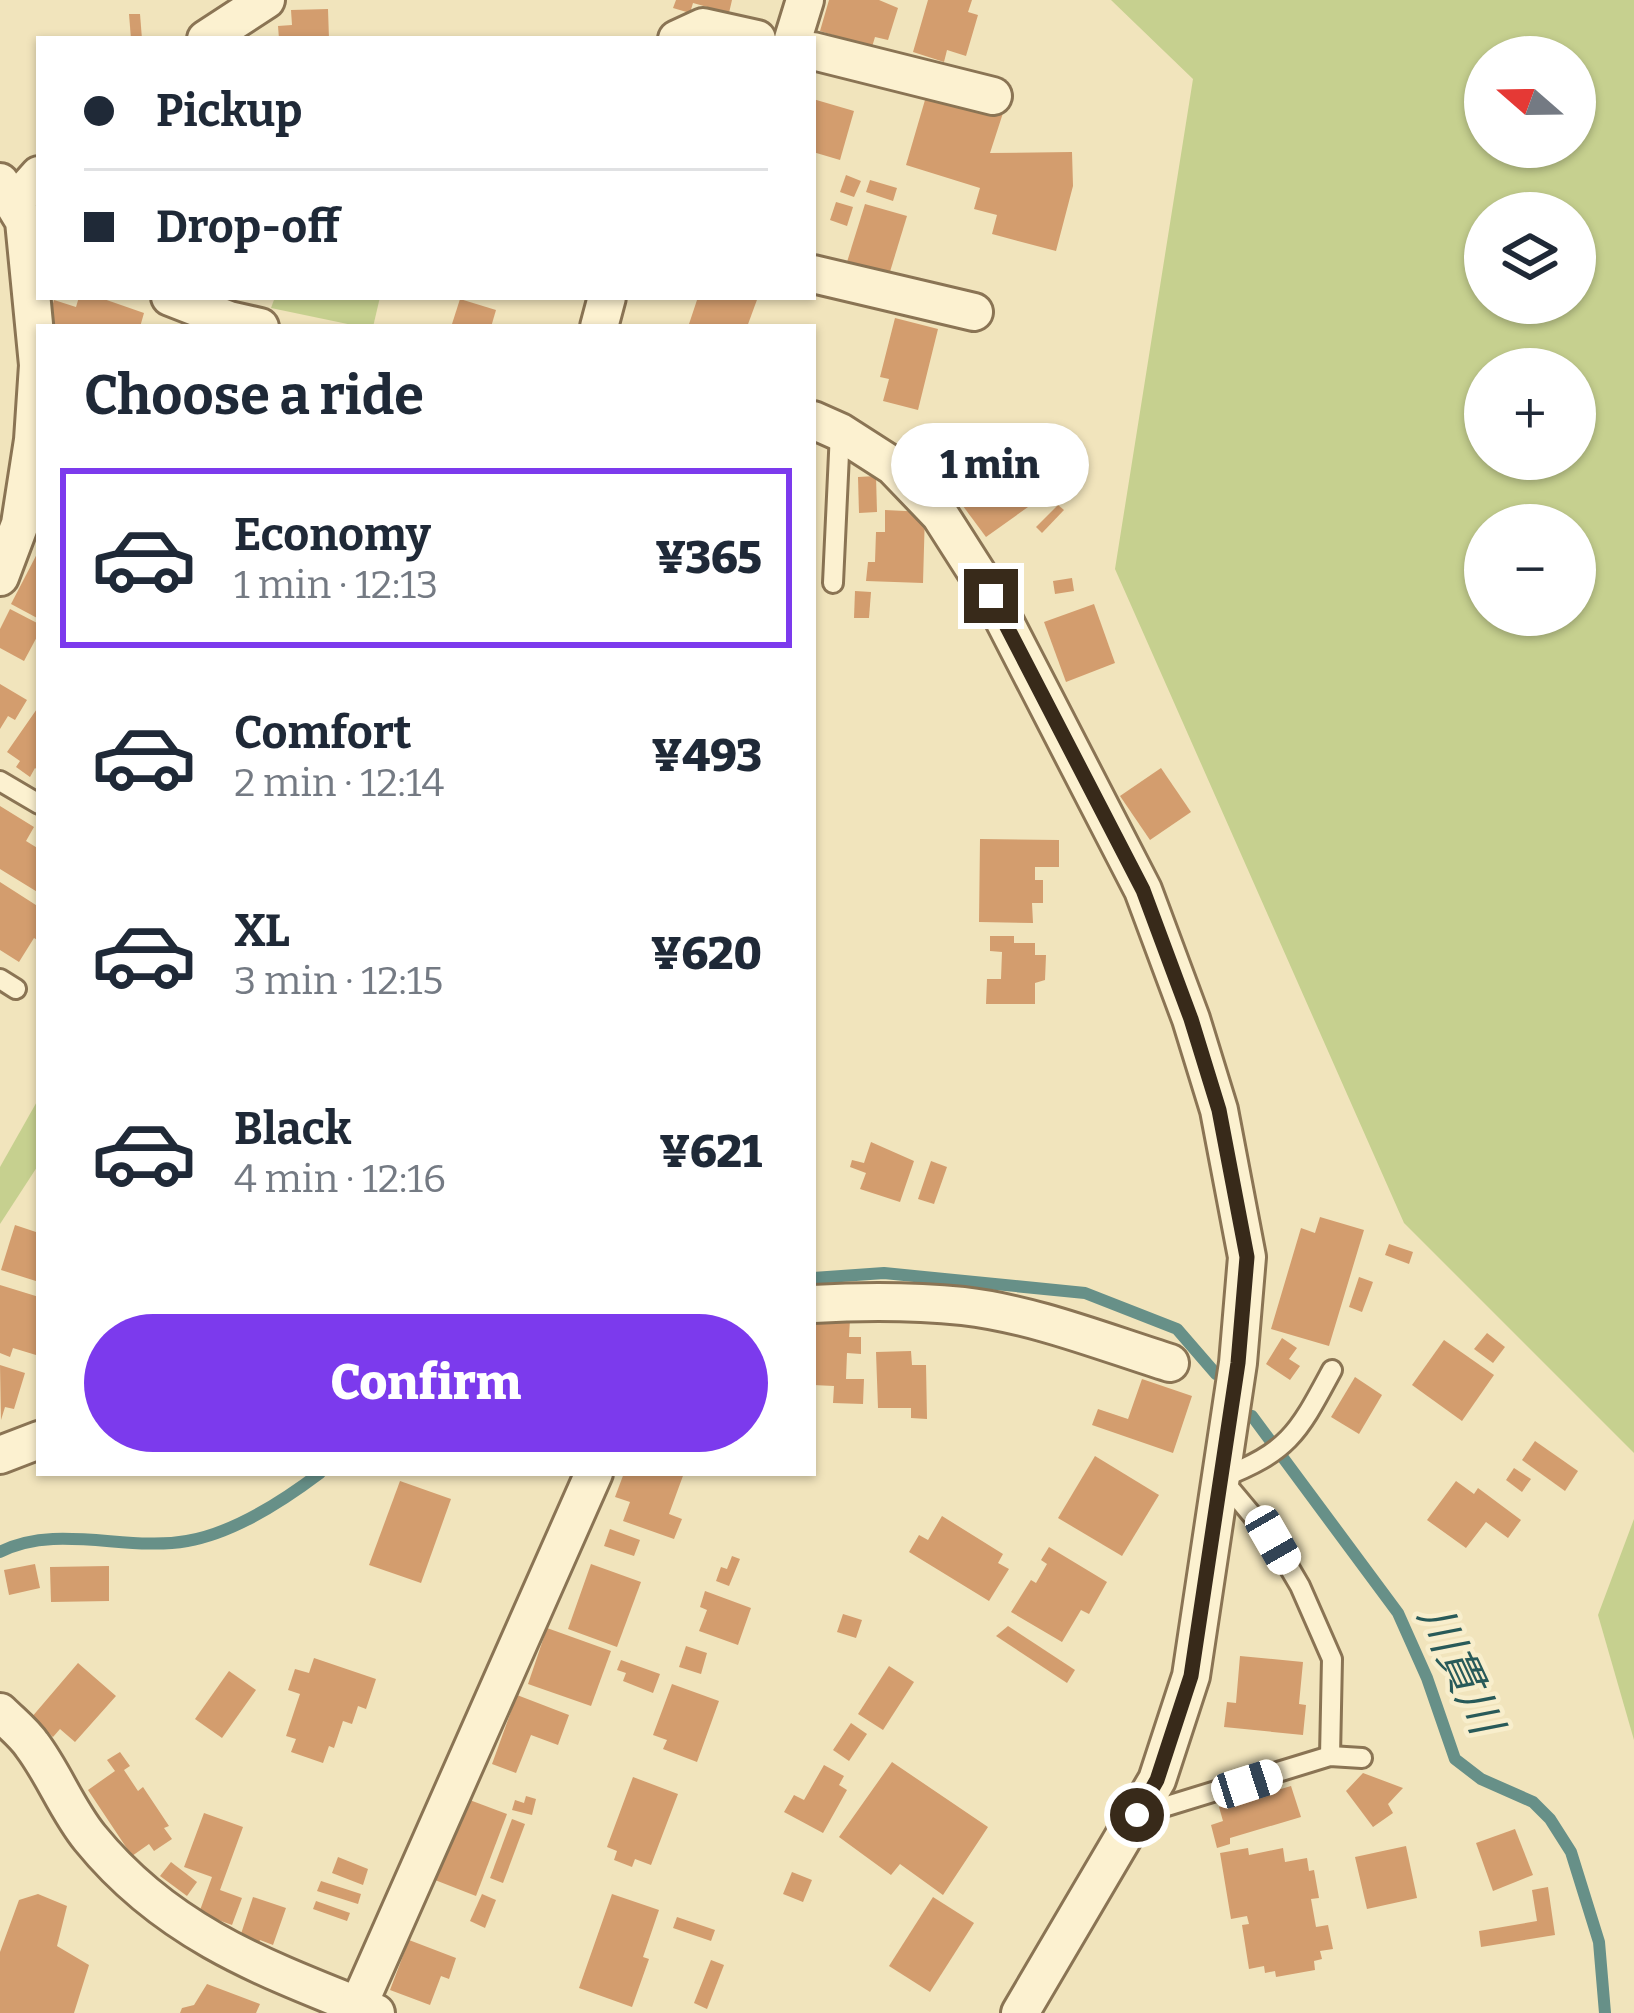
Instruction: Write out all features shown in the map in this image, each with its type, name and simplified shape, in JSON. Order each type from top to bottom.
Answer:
[{"type":"street","points":[[211,36],[266,0]]},
{"type":"street","points":[[794,36],[805,0]]},
{"type":"street","points":[[684,36],[704,27],[744,36]]},
{"type":"street","points":[[816,52],[993,96]]},
{"type":"street","points":[[36,180],[19,210],[36,349]]},
{"type":"street","points":[[816,275],[974,313]]},
{"type":"street","points":[[178,300],[247,324]]},
{"type":"street","points":[[0,577],[29,527],[36,395]]},
{"type":"street","points":[[826,426],[893,466],[940,515],[991,596],[1143,890],[1219,1110],[1247,1257],[1238,1363],[1191,1676],[1157,1780],[1020,2013]]},
{"type":"street","points":[[816,1304],[874,1300],[968,1307],[1071,1332],[1170,1364]]},
{"type":"street","points":[[0,1455],[36,1441]]},
{"type":"street","points":[[0,1712],[31,1743],[88,1836],[142,1894],[251,1963],[367,2009],[593,1476]]},
{"type":"lane","points":[[826,426],[833,583]]},
{"type":"lane","points":[[0,781],[36,802]]},
{"type":"lane","points":[[1330,1756],[1332,1659],[1300,1586],[1273,1540],[1221,1478],[1269,1457],[1292,1438],[1332,1370]]},
{"type":"lane","points":[[1137,1815],[1330,1756],[1362,1758]]},
{"type":"green space","points":[[1111,0],[1634,0],[1634,1453],[1404,1223],[1115,569],[1193,79]]},
{"type":"green space","points":[[274,300],[379,300],[374,324],[348,324],[271,308]]},
{"type":"green space","points":[[36,1103],[36,1169],[0,1224],[0,1167]]},
{"type":"green space","points":[[1634,1519],[1634,1740],[1598,1615]]},
{"type":"building","points":[[676,0],[732,0],[729,13],[693,3],[690,13],[673,8]]},
{"type":"building","points":[[829,0],[879,0],[898,8],[888,40],[875,37],[872,47],[820,31]]},
{"type":"building","points":[[928,0],[972,0],[968,12],[978,15],[966,56],[947,50],[944,62],[913,52]]},
{"type":"building","points":[[328,9],[329,36],[279,36],[278,26],[292,25],[291,10]]},
{"type":"building","points":[[129,14],[140,14],[142,36],[131,36]]},
{"type":"building","points":[[932,76],[972,103],[1003,113],[990,153],[1072,152],[1073,186],[1056,251],[992,234],[997,215],[974,209],[980,188],[906,165]]},
{"type":"building","points":[[816,100],[854,111],[840,160],[816,153]]},
{"type":"building","points":[[846,175],[861,181],[854,197],[840,192]]},
{"type":"building","points":[[870,180],[897,188],[893,201],[866,192]]},
{"type":"building","points":[[836,202],[853,207],[847,226],[830,220]]},
{"type":"building","points":[[865,204],[907,216],[889,275],[847,262]]},
{"type":"building","points":[[54,300],[76,307],[78,300],[107,300],[144,313],[141,324],[47,324]]},
{"type":"building","points":[[460,300],[496,310],[492,324],[452,324]]},
{"type":"building","points":[[697,300],[757,300],[748,324],[689,324]]},
{"type":"building","points":[[895,318],[938,329],[918,410],[883,401],[889,379],[880,377]]},
{"type":"building","points":[[1014,457],[1042,497],[986,537],[957,498]]},
{"type":"building","points":[[876,476],[877,512],[859,513],[858,477]]},
{"type":"building","points":[[1058,505],[1064,510],[1042,533],[1036,527]]},
{"type":"building","points":[[885,510],[925,512],[923,583],[866,581],[868,562],[875,562],[876,532],[885,532]]},
{"type":"building","points":[[36,556],[36,617],[11,604]]},
{"type":"building","points":[[1072,578],[1074,591],[1055,594],[1053,581]]},
{"type":"building","points":[[855,591],[871,592],[869,618],[854,618]]},
{"type":"building","points":[[972,602],[981,618],[964,628],[958,618],[964,615],[962,604]]},
{"type":"building","points":[[1094,604],[1115,663],[1066,682],[1044,622]]},
{"type":"building","points":[[10,609],[36,622],[36,639],[24,661],[0,648],[0,629]]},
{"type":"building","points":[[0,684],[27,700],[15,720],[8,716],[0,729]]},
{"type":"building","points":[[36,710],[36,769],[30,777],[7,752]]},
{"type":"building","points":[[1161,768],[1191,812],[1150,840],[1120,796]]},
{"type":"building","points":[[0,806],[34,827],[26,841],[36,847],[36,891],[0,869]]},
{"type":"building","points":[[980,839],[1059,840],[1059,867],[1035,867],[1035,880],[1043,880],[1043,903],[1032,903],[1033,923],[979,922]]},
{"type":"building","points":[[0,882],[36,905],[36,939],[19,962],[0,950]]},
{"type":"building","points":[[990,936],[1014,936],[1014,943],[1035,943],[1035,955],[1046,955],[1045,980],[1035,983],[1035,1004],[986,1004],[987,979],[1001,979],[1002,952],[990,951]]},
{"type":"building","points":[[871,1142],[914,1161],[900,1202],[860,1189],[866,1173],[850,1167],[852,1160],[864,1163]]},
{"type":"building","points":[[931,1161],[947,1167],[934,1204],[918,1199]]},
{"type":"building","points":[[1320,1217],[1364,1230],[1329,1346],[1271,1329],[1301,1228],[1315,1233]]},
{"type":"building","points":[[15,1225],[36,1232],[36,1281],[1,1270]]},
{"type":"building","points":[[1389,1244],[1413,1252],[1409,1264],[1385,1255]]},
{"type":"building","points":[[1359,1277],[1373,1282],[1362,1312],[1349,1307]]},
{"type":"building","points":[[0,1285],[36,1296],[36,1355],[13,1348],[10,1357],[0,1353]]},
{"type":"building","points":[[816,1319],[850,1320],[849,1337],[861,1337],[861,1354],[847,1353],[846,1379],[864,1379],[863,1404],[833,1403],[834,1386],[816,1385]]},
{"type":"building","points":[[1487,1333],[1505,1347],[1493,1363],[1474,1349]]},
{"type":"building","points":[[1282,1338],[1297,1348],[1289,1359],[1300,1366],[1290,1380],[1266,1364]]},
{"type":"building","points":[[1444,1340],[1494,1375],[1462,1421],[1412,1385]]},
{"type":"building","points":[[911,1351],[912,1365],[926,1365],[927,1419],[911,1418],[911,1408],[878,1408],[876,1352]]},
{"type":"building","points":[[0,1365],[25,1373],[14,1409],[5,1407],[1,1420]]},
{"type":"building","points":[[1355,1377],[1382,1395],[1359,1434],[1331,1417]]},
{"type":"building","points":[[1142,1379],[1192,1396],[1173,1453],[1092,1425],[1098,1409],[1128,1419]]},
{"type":"building","points":[[1535,1441],[1578,1471],[1565,1491],[1522,1460]]},
{"type":"building","points":[[1095,1456],[1159,1495],[1122,1556],[1058,1518]]},
{"type":"building","points":[[1514,1468],[1531,1479],[1522,1492],[1506,1480]]},
{"type":"building","points":[[623,1476],[683,1476],[669,1514],[682,1519],[674,1539],[623,1521],[630,1502],[615,1497]]},
{"type":"building","points":[[400,1481],[451,1499],[421,1583],[369,1565]]},
{"type":"building","points":[[1456,1481],[1474,1494],[1478,1488],[1521,1520],[1508,1538],[1486,1522],[1466,1548],[1427,1520]]},
{"type":"building","points":[[942,1516],[1003,1554],[998,1563],[1009,1569],[989,1601],[909,1552],[919,1535],[928,1540]]},
{"type":"building","points":[[610,1529],[640,1540],[634,1556],[604,1546]]},
{"type":"building","points":[[1049,1547],[1107,1582],[1089,1614],[1081,1610],[1062,1642],[1011,1612],[1031,1580],[1036,1583],[1047,1564],[1041,1560]]},
{"type":"building","points":[[732,1556],[740,1559],[729,1586],[716,1581]]},
{"type":"building","points":[[35,1564],[40,1588],[9,1595],[4,1570]]},
{"type":"building","points":[[591,1564],[641,1582],[617,1647],[568,1629]]},
{"type":"building","points":[[109,1566],[109,1601],[51,1602],[50,1567]]},
{"type":"building","points":[[705,1591],[751,1608],[738,1645],[699,1631],[707,1610],[700,1607]]},
{"type":"building","points":[[843,1614],[862,1620],[856,1638],[837,1632]]},
{"type":"building","points":[[1008,1626],[1075,1670],[1067,1683],[996,1636]]},
{"type":"building","points":[[547,1628],[611,1651],[591,1706],[528,1684]]},
{"type":"building","points":[[686,1646],[707,1653],[701,1674],[679,1667]]},
{"type":"building","points":[[1240,1656],[1303,1662],[1299,1704],[1306,1705],[1303,1735],[1224,1727],[1227,1702],[1236,1703]]},
{"type":"building","points":[[314,1658],[376,1679],[366,1709],[358,1706],[352,1724],[343,1721],[323,1763],[291,1752],[296,1739],[286,1736],[300,1694],[288,1690],[295,1669],[309,1673]]},
{"type":"building","points":[[621,1660],[660,1674],[653,1693],[623,1681],[626,1673],[617,1670]]},
{"type":"building","points":[[78,1663],[116,1696],[75,1742],[60,1729],[53,1737],[31,1718]]},
{"type":"building","points":[[889,1666],[914,1682],[883,1730],[858,1714]]},
{"type":"building","points":[[229,1671],[256,1690],[222,1738],[195,1719]]},
{"type":"building","points":[[672,1684],[719,1701],[697,1762],[663,1749],[667,1740],[653,1735]]},
{"type":"building","points":[[517,1695],[569,1715],[558,1745],[531,1735],[516,1773],[492,1764]]},
{"type":"building","points":[[851,1723],[867,1734],[849,1761],[833,1750]]},
{"type":"building","points":[[120,1752],[130,1766],[124,1770],[138,1791],[143,1787],[169,1826],[164,1828],[172,1839],[154,1851],[149,1844],[132,1856],[88,1790],[115,1771],[107,1760]]},
{"type":"building","points":[[892,1762],[988,1827],[943,1895],[900,1864],[891,1875],[839,1837]]},
{"type":"building","points":[[824,1765],[844,1776],[839,1785],[847,1790],[823,1833],[784,1812],[794,1795],[804,1800]]},
{"type":"building","points":[[1363,1773],[1403,1788],[1388,1804],[1393,1813],[1373,1827],[1346,1791]]},
{"type":"building","points":[[633,1777],[678,1794],[651,1865],[635,1859],[632,1867],[614,1860],[617,1851],[607,1847]]},
{"type":"building","points":[[1291,1786],[1301,1817],[1230,1838],[1230,1844],[1217,1848],[1211,1825],[1223,1821],[1219,1807]]},
{"type":"building","points":[[526,1796],[536,1799],[532,1815],[512,1810],[515,1800],[524,1803]]},
{"type":"building","points":[[467,1799],[507,1814],[476,1896],[435,1880]]},
{"type":"building","points":[[204,1813],[243,1827],[220,1890],[242,1898],[232,1925],[199,1913],[212,1877],[184,1867]]},
{"type":"building","points":[[512,1819],[525,1824],[503,1883],[490,1878]]},
{"type":"building","points":[[1515,1829],[1533,1875],[1493,1891],[1476,1843]]},
{"type":"building","points":[[1406,1846],[1417,1898],[1367,1909],[1355,1857]]},
{"type":"building","points":[[1248,1848],[1249,1855],[1283,1848],[1285,1862],[1307,1858],[1309,1871],[1314,1870],[1319,1898],[1311,1899],[1316,1927],[1328,1925],[1333,1949],[1320,1951],[1322,1959],[1314,1961],[1315,1970],[1276,1977],[1275,1971],[1265,1973],[1264,1966],[1249,1969],[1242,1925],[1249,1924],[1247,1916],[1231,1919],[1220,1853]]},
{"type":"building","points":[[338,1857],[368,1869],[363,1885],[332,1873]]},
{"type":"building","points":[[171,1862],[197,1882],[187,1896],[160,1876]]},
{"type":"building","points":[[792,1872],[812,1880],[803,1902],[783,1894]]},
{"type":"building","points":[[321,1881],[361,1894],[358,1904],[317,1891]]},
{"type":"building","points":[[1548,1887],[1555,1935],[1481,1947],[1479,1931],[1537,1921],[1532,1890]]},
{"type":"building","points":[[38,1894],[67,1906],[57,1946],[89,1965],[74,2013],[0,2013],[0,1952],[19,1900]]},
{"type":"building","points":[[482,1894],[496,1900],[485,1928],[470,1921]]},
{"type":"building","points":[[612,1894],[659,1910],[632,2007],[579,1988]]},
{"type":"building","points":[[253,1897],[286,1908],[273,1945],[239,1940]]},
{"type":"building","points":[[933,1897],[974,1923],[930,1992],[889,1966]]},
{"type":"building","points":[[316,1901],[350,1913],[347,1921],[313,1909]]},
{"type":"building","points":[[677,1917],[715,1930],[711,1941],[673,1928]]},
{"type":"building","points":[[409,1940],[456,1958],[449,1979],[441,1976],[430,2005],[390,1990]]},
{"type":"building","points":[[711,1960],[724,1965],[707,2009],[694,2003]]},
{"type":"building","points":[[207,1984],[260,2004],[256,2013],[180,2013],[194,2005]]},
{"type":"waterway","name":"川貫川","points":[[816,1278],[884,1273],[1085,1293],[1177,1329],[1216,1374]]},
{"type":"waterway","name":"川貫川","points":[[1252,1416],[1398,1613],[1455,1759],[1481,1779],[1533,1802],[1571,1852],[1599,1942],[1605,2013]]},
{"type":"waterway","name":"川貫川","points":[[0,1552],[44,1540],[164,1543],[205,1537],[257,1514],[316,1476]]},
{"type":"route","points":[[991,596],[1143,890],[1219,1110],[1247,1257],[1238,1363],[1191,1676],[1157,1780],[1137,1815]]}]
